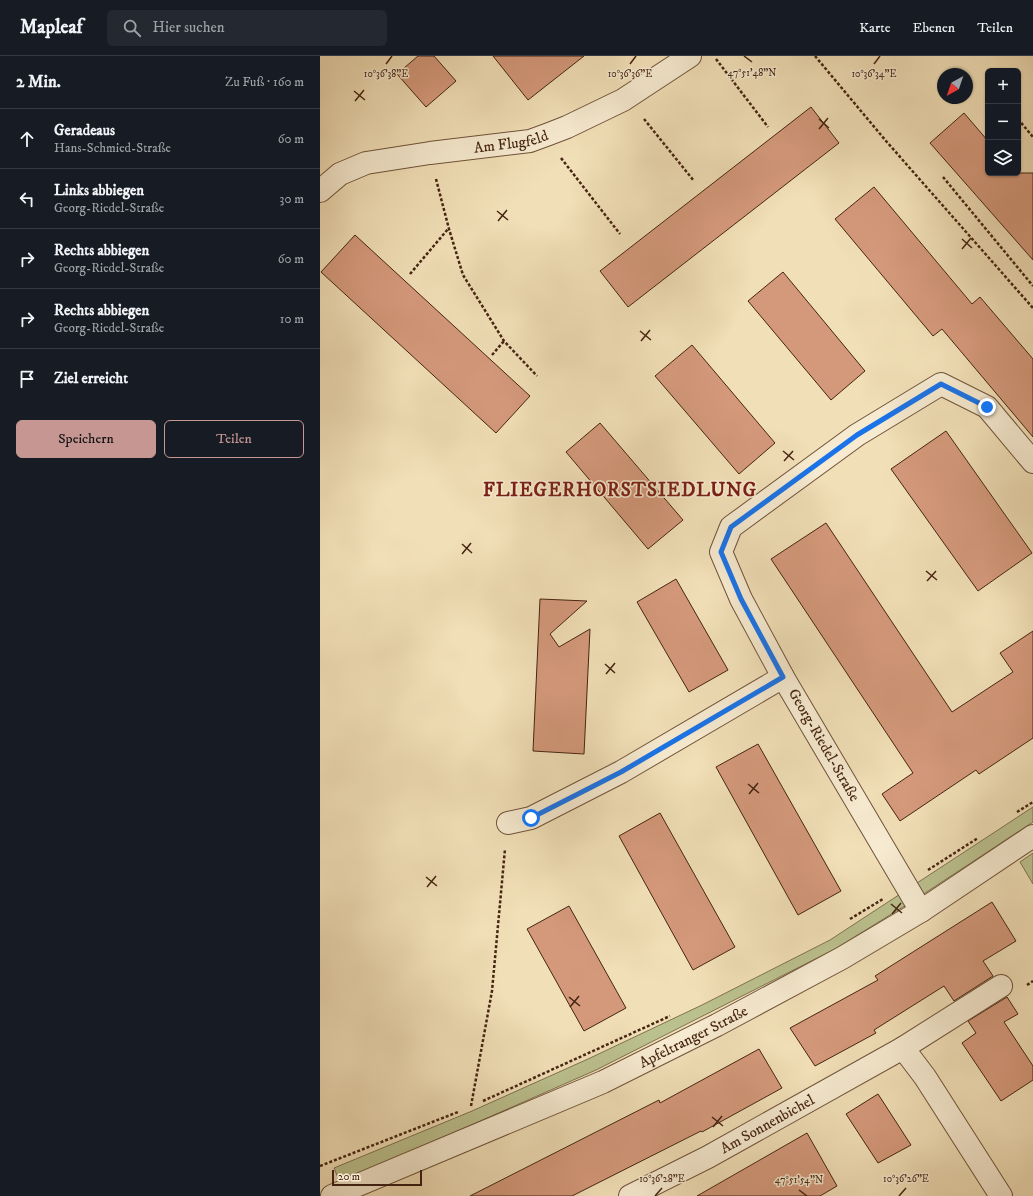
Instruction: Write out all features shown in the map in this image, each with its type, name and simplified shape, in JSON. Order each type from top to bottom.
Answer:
[{"type":"street","name":"Am Flugfeld","points":[[320,191],[340,174],[366,163],[430,153],[530,141],[567,127],[624,100],[690,56]]},
{"type":"street","name":"Georg-Riedel-Straße","points":[[921,911],[783,677],[741,599],[721,552],[731,527],[857,435],[941,384],[987,407],[1033,462]]},
{"type":"street","points":[[508,824],[531,818],[621,772],[783,677]]},
{"type":"street","name":"Apfeltranger Straße","points":[[332,1196],[603,1082],[717,1025],[835,962],[921,911],[1033,836]]},
{"type":"street","name":"Am Sonnenbichel","points":[[630,1196],[708,1157],[903,1048],[1002,986]]},
{"type":"street","points":[[903,1048],[924,1077],[1001,1196]]},
{"type":"path","points":[[714,56],[768,127]]},
{"type":"path","points":[[815,56],[886,141],[1033,308]]},
{"type":"path","points":[[624,100],[648,123],[694,181]]},
{"type":"path","points":[[1021,123],[1033,137]]},
{"type":"path","points":[[549,134],[564,162],[620,234]]},
{"type":"path","points":[[430,153],[449,229],[463,275],[504,341],[537,376]]},
{"type":"path","points":[[943,177],[1033,286]]},
{"type":"path","points":[[410,274],[449,229]]},
{"type":"path","points":[[492,355],[504,341]]},
{"type":"path","points":[[1016,813],[1033,802]]},
{"type":"path","points":[[471,1106],[492,991],[503,863],[508,824]]},
{"type":"path","points":[[847,922],[980,837]]},
{"type":"path","points":[[320,1166],[471,1106],[672,1016]]},
{"type":"green space","points":[[1033,807],[1033,822],[919,897],[835,949],[596,1070],[340,1183],[334,1168],[472,1111],[588,1059],[702,1005],[830,940]]},
{"type":"green space","points":[[1033,853],[1033,884],[1020,862]]},
{"type":"building","points":[[418,56],[434,56],[456,81],[426,107],[397,74]]},
{"type":"building","points":[[493,56],[584,56],[528,100]]},
{"type":"building","points":[[811,107],[839,143],[628,307],[600,271]]},
{"type":"building","points":[[964,113],[985,138],[985,176],[1021,176],[1021,173],[1033,173],[1033,260],[930,143]]},
{"type":"building","points":[[874,187],[972,304],[980,297],[1033,359],[1033,437],[942,329],[933,336],[835,219]]},
{"type":"building","points":[[355,235],[530,396],[496,433],[321,272]]},
{"type":"building","points":[[783,272],[865,371],[831,400],[748,301]]},
{"type":"building","points":[[692,345],[775,443],[739,474],[655,376]]},
{"type":"building","points":[[600,423],[683,520],[648,549],[566,452]]},
{"type":"building","points":[[946,431],[1032,553],[978,591],[891,469]]},
{"type":"building","points":[[826,523],[952,712],[1013,672],[1000,653],[1033,631],[1033,738],[979,774],[976,770],[900,821],[882,794],[913,773],[771,559]]},
{"type":"building","points":[[676,579],[728,670],[689,692],[637,602]]},
{"type":"building","points":[[540,599],[587,601],[550,634],[559,647],[590,629],[584,754],[533,751]]},
{"type":"building","points":[[758,744],[841,891],[798,915],[716,767]]},
{"type":"building","points":[[660,813],[735,947],[693,970],[619,836]]},
{"type":"building","points":[[992,902],[1016,941],[983,961],[993,976],[954,1001],[944,986],[874,1030],[876,1033],[815,1066],[790,1028],[878,980],[875,976]]},
{"type":"building","points":[[569,906],[626,1008],[584,1031],[527,929]]},
{"type":"building","points":[[1007,997],[1018,1014],[1004,1022],[1033,1066],[1033,1080],[1001,1101],[962,1043],[976,1033],[968,1021]]},
{"type":"building","points":[[759,1049],[782,1088],[702,1132],[701,1131],[572,1196],[470,1196],[659,1100],[660,1103]]},
{"type":"building","points":[[878,1094],[911,1145],[878,1163],[846,1114]]},
{"type":"building","points":[[807,1133],[837,1186],[820,1196],[697,1196]]},
{"type":"district","name":"FLIEGERHORSTSIEDLUNG","points":[[620,490]]},
{"type":"route","points":[[531,818],[621,772],[783,677],[741,599],[721,552],[731,527],[857,435],[941,384],[987,407]]}]
